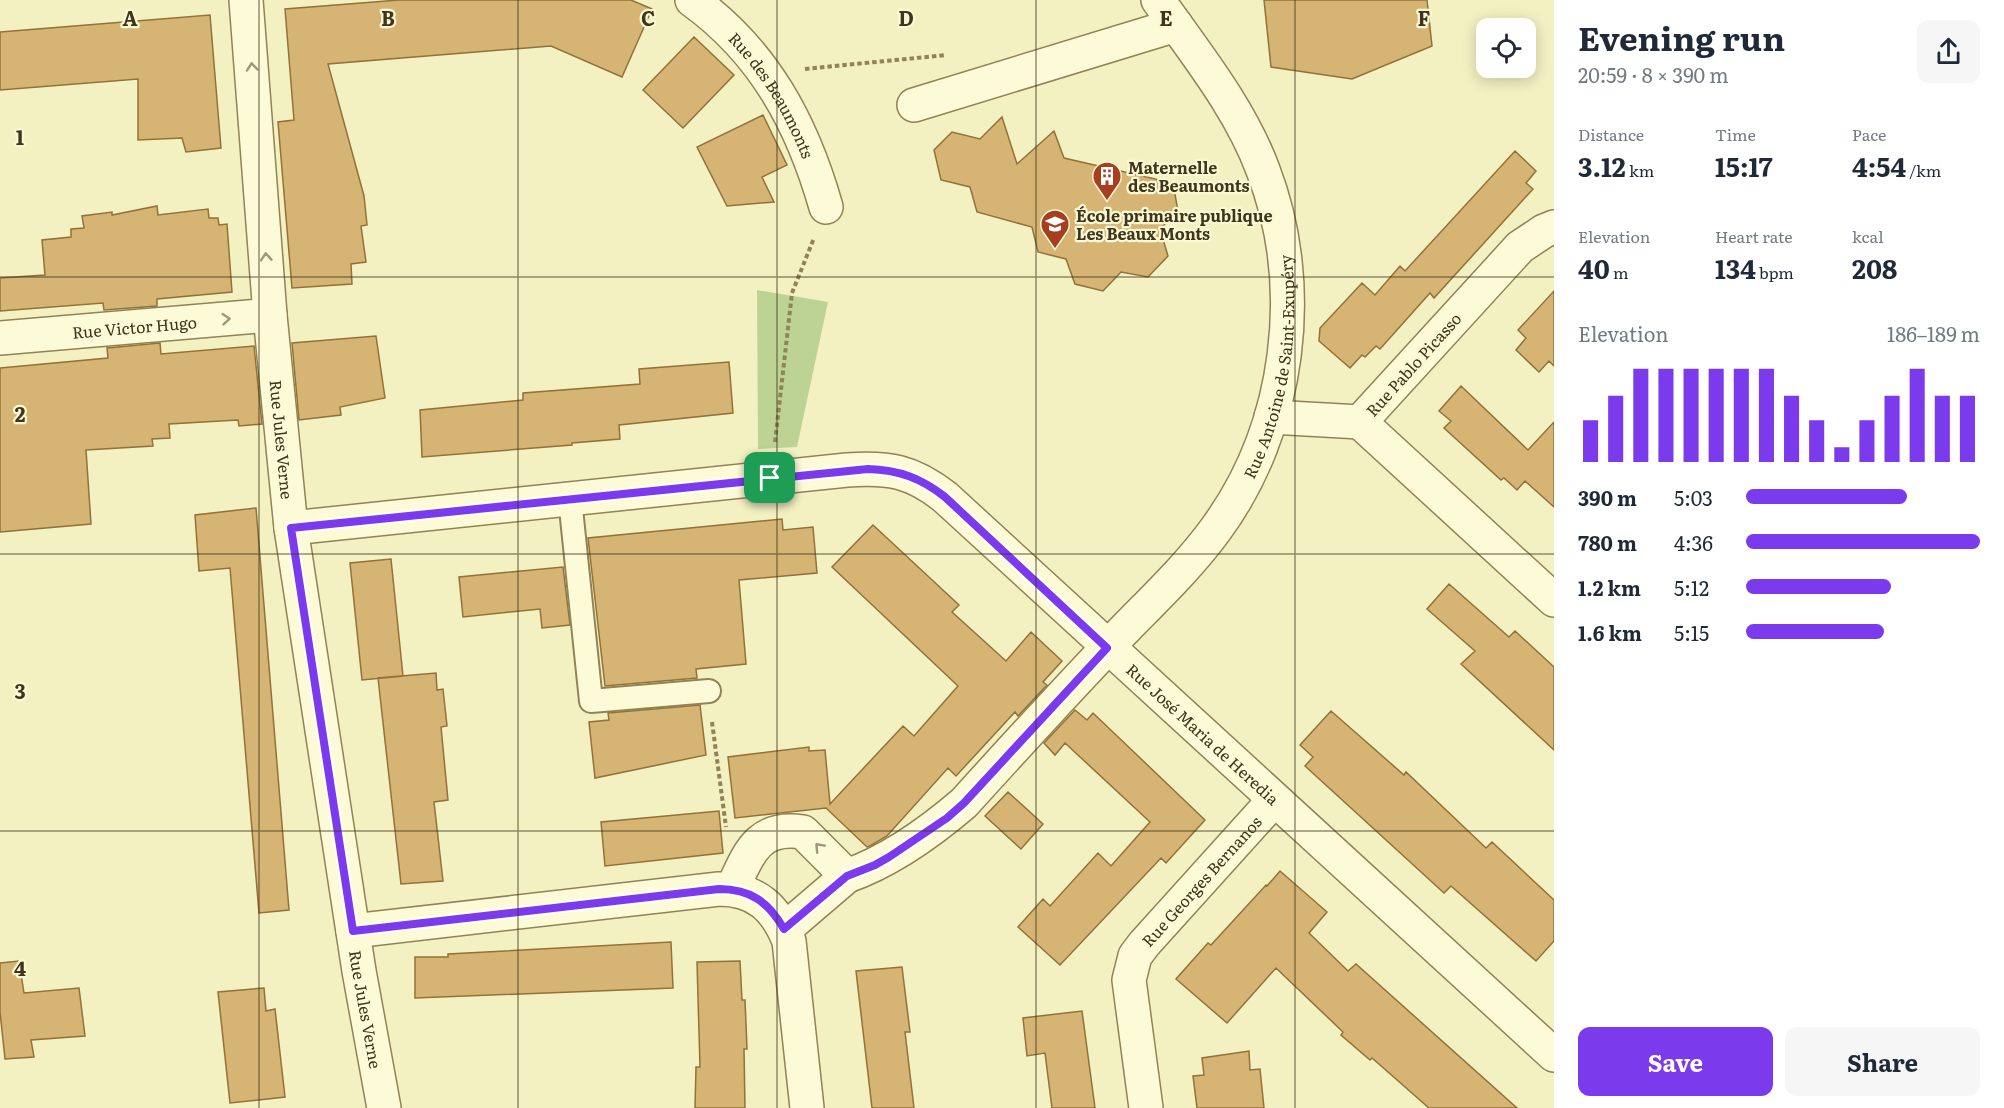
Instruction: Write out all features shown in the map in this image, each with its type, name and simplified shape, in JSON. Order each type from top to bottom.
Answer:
[{"type":"street","name":"Rue Jules Verne","points":[[246,0],[270,315],[291,528],[353,931],[384,1108]]},
{"type":"street","name":"Rue des Beaumonts","points":[[692,0],[730,31],[754,56],[802,135],[817,174],[826,207]]},
{"type":"street","name":"Rue Antoine de Saint-Exupéry","points":[[784,929],[847,876],[889,857],[947,818],[964,803],[1181,570],[1216,529],[1253,466],[1270,417],[1283,364],[1287,320],[1286,270],[1277,218],[1263,170],[1243,126],[1167,13],[914,105]]},
{"type":"street","name":"Rue Pablo Picasso","points":[[1554,228],[1520,247],[1360,422],[1554,600]]},
{"type":"street","name":"Rue Victor Hugo","points":[[0,338],[270,315]]},
{"type":"street","points":[[1270,417],[1360,422]]},
{"type":"street","name":"Rue José Maria de Heredia","points":[[291,528],[868,469],[898,471],[913,476],[945,497],[1107,648],[1554,1055]]},
{"type":"street","name":"Rue Georges Bernanos","points":[[1146,1108],[1129,980],[1135,956],[1274,801]]},
{"type":"street","points":[[732,889],[747,856],[759,840],[774,832],[803,832],[847,876]]},
{"type":"street","points":[[353,931],[732,889],[746,892],[756,897],[777,917],[790,947],[807,1108]]},
{"type":"lane","points":[[570,499],[591,701],[709,691]]},
{"type":"path","points":[[765,73],[951,54]]},
{"type":"path","points":[[770,478],[792,293],[826,207]]},
{"type":"path","points":[[709,691],[724,826],[747,856]]},
{"type":"green space","points":[[757,290],[828,302],[797,447],[758,449]]},
{"type":"building","points":[[399,0],[631,0],[652,9],[622,77],[551,46],[328,64],[364,196],[367,225],[361,226],[366,262],[351,264],[352,284],[292,288],[278,122],[294,120],[285,9]]},
{"type":"building","points":[[1264,0],[1427,0],[1432,46],[1352,79],[1271,67]]},
{"type":"building","points":[[210,15],[221,148],[186,152],[182,138],[138,140],[138,79],[0,90],[0,32]]},
{"type":"building","points":[[694,37],[734,75],[683,128],[643,90]]},
{"type":"building","points":[[763,115],[787,165],[762,177],[774,202],[727,206],[697,147]]},
{"type":"building","name":"Maternelle des Beaumonts","points":[[1002,117],[1017,164],[1054,131],[1064,158],[1173,183],[1178,211],[1160,229],[1168,256],[1148,277],[1121,272],[1103,291],[1075,284],[1066,259],[1038,252],[1032,227],[977,212],[970,187],[941,180],[934,150],[952,132],[980,139]]},
{"type":"building","points":[[1515,151],[1536,171],[1526,183],[1533,189],[1434,298],[1430,293],[1380,349],[1376,346],[1365,357],[1362,355],[1350,368],[1319,341],[1320,328],[1362,283],[1375,295],[1400,266],[1405,271]]},
{"type":"building","points":[[157,206],[158,215],[208,209],[209,218],[218,218],[219,225],[227,224],[232,292],[157,299],[157,306],[104,310],[103,303],[0,311],[0,278],[45,275],[42,240],[71,237],[71,229],[84,228],[82,216],[112,212],[112,215]]},
{"type":"building","points":[[1554,291],[1554,366],[1549,361],[1539,372],[1516,350],[1526,338],[1518,330]]},
{"type":"building","points":[[376,336],[385,398],[340,407],[341,415],[299,420],[292,343]]},
{"type":"building","points":[[160,343],[161,354],[254,346],[262,424],[239,426],[238,420],[169,424],[170,438],[152,439],[153,446],[86,450],[91,524],[0,532],[0,368],[108,358],[107,348]]},
{"type":"building","points":[[729,362],[733,413],[619,425],[620,439],[422,457],[420,410],[523,400],[523,393],[640,384],[639,369]]},
{"type":"building","points":[[1461,386],[1528,450],[1554,422],[1554,507],[1525,481],[1517,490],[1504,478],[1501,480],[1444,428],[1451,421],[1439,411]]},
{"type":"building","points":[[256,508],[289,910],[259,913],[230,568],[199,571],[195,515]]},
{"type":"building","points":[[782,519],[783,530],[813,527],[817,573],[739,580],[746,664],[696,669],[697,678],[605,686],[588,538]]},
{"type":"building","points":[[873,525],[959,605],[952,612],[1006,661],[1031,632],[1062,661],[1043,682],[1047,685],[1018,716],[1015,712],[956,776],[948,768],[887,836],[870,846],[867,847],[826,808],[735,818],[728,757],[809,747],[809,751],[825,750],[830,804],[903,726],[914,736],[958,686],[832,567]]},
{"type":"building","points":[[391,559],[403,676],[362,680],[350,563]]},
{"type":"building","points":[[563,567],[570,625],[542,628],[540,609],[463,617],[459,577]]},
{"type":"building","points":[[1449,584],[1509,637],[1515,631],[1554,667],[1554,750],[1461,664],[1475,651],[1427,609]]},
{"type":"building","points":[[436,673],[437,690],[443,689],[447,726],[441,727],[448,800],[434,802],[443,881],[401,884],[378,678]]},
{"type":"building","points":[[700,705],[706,755],[595,778],[589,722],[609,720],[608,713]]},
{"type":"building","points":[[1075,710],[1087,720],[1093,713],[1205,820],[1166,863],[1161,858],[1060,965],[1018,927],[1043,899],[1050,906],[1098,853],[1111,866],[1150,822],[1065,743],[1055,755],[1044,743]]},
{"type":"building","points":[[1331,711],[1404,775],[1406,772],[1486,848],[1492,842],[1554,900],[1554,941],[1536,961],[1451,886],[1444,893],[1305,766],[1313,757],[1300,745]]},
{"type":"building","points":[[1008,792],[1043,824],[1021,849],[985,816]]},
{"type":"building","points":[[719,811],[723,853],[605,866],[601,822]]},
{"type":"building","points":[[1280,871],[1327,912],[1309,933],[1348,971],[1356,964],[1517,1108],[1429,1108],[1372,1058],[1370,1060],[1341,1035],[1343,1032],[1276,968],[1227,1023],[1176,979],[1208,943],[1211,945]]},
{"type":"building","points":[[671,942],[673,988],[415,998],[415,957],[448,957],[448,954]]},
{"type":"building","points":[[19,961],[24,993],[79,988],[85,1036],[31,1040],[34,1057],[5,1059],[0,1012],[0,963]]},
{"type":"building","points":[[740,961],[742,1000],[745,1000],[747,1049],[744,1049],[745,1108],[695,1108],[696,1067],[700,1067],[697,962]]},
{"type":"building","points":[[902,967],[910,1032],[905,1032],[914,1108],[872,1108],[856,971]]},
{"type":"building","points":[[264,988],[266,1011],[275,1009],[285,1097],[230,1103],[218,992]]},
{"type":"building","points":[[1082,1011],[1095,1108],[1052,1108],[1045,1053],[1027,1056],[1023,1018]]},
{"type":"building","points":[[1249,1051],[1250,1070],[1260,1069],[1264,1108],[1197,1108],[1193,1076],[1204,1075],[1202,1058]]},
{"type":"place","name":"Maternelle des Beaumonts","points":[[1107,202]]},
{"type":"place","name":"École primaire publique Les Beaux Monts","points":[[1055,250]]},
{"type":"route","points":[[868,469],[898,471],[913,476],[945,497],[1107,648],[964,803],[947,818],[889,857],[847,876],[784,929],[777,917],[756,897],[746,892],[719,889],[353,931],[291,528],[770,478],[868,469]]}]
